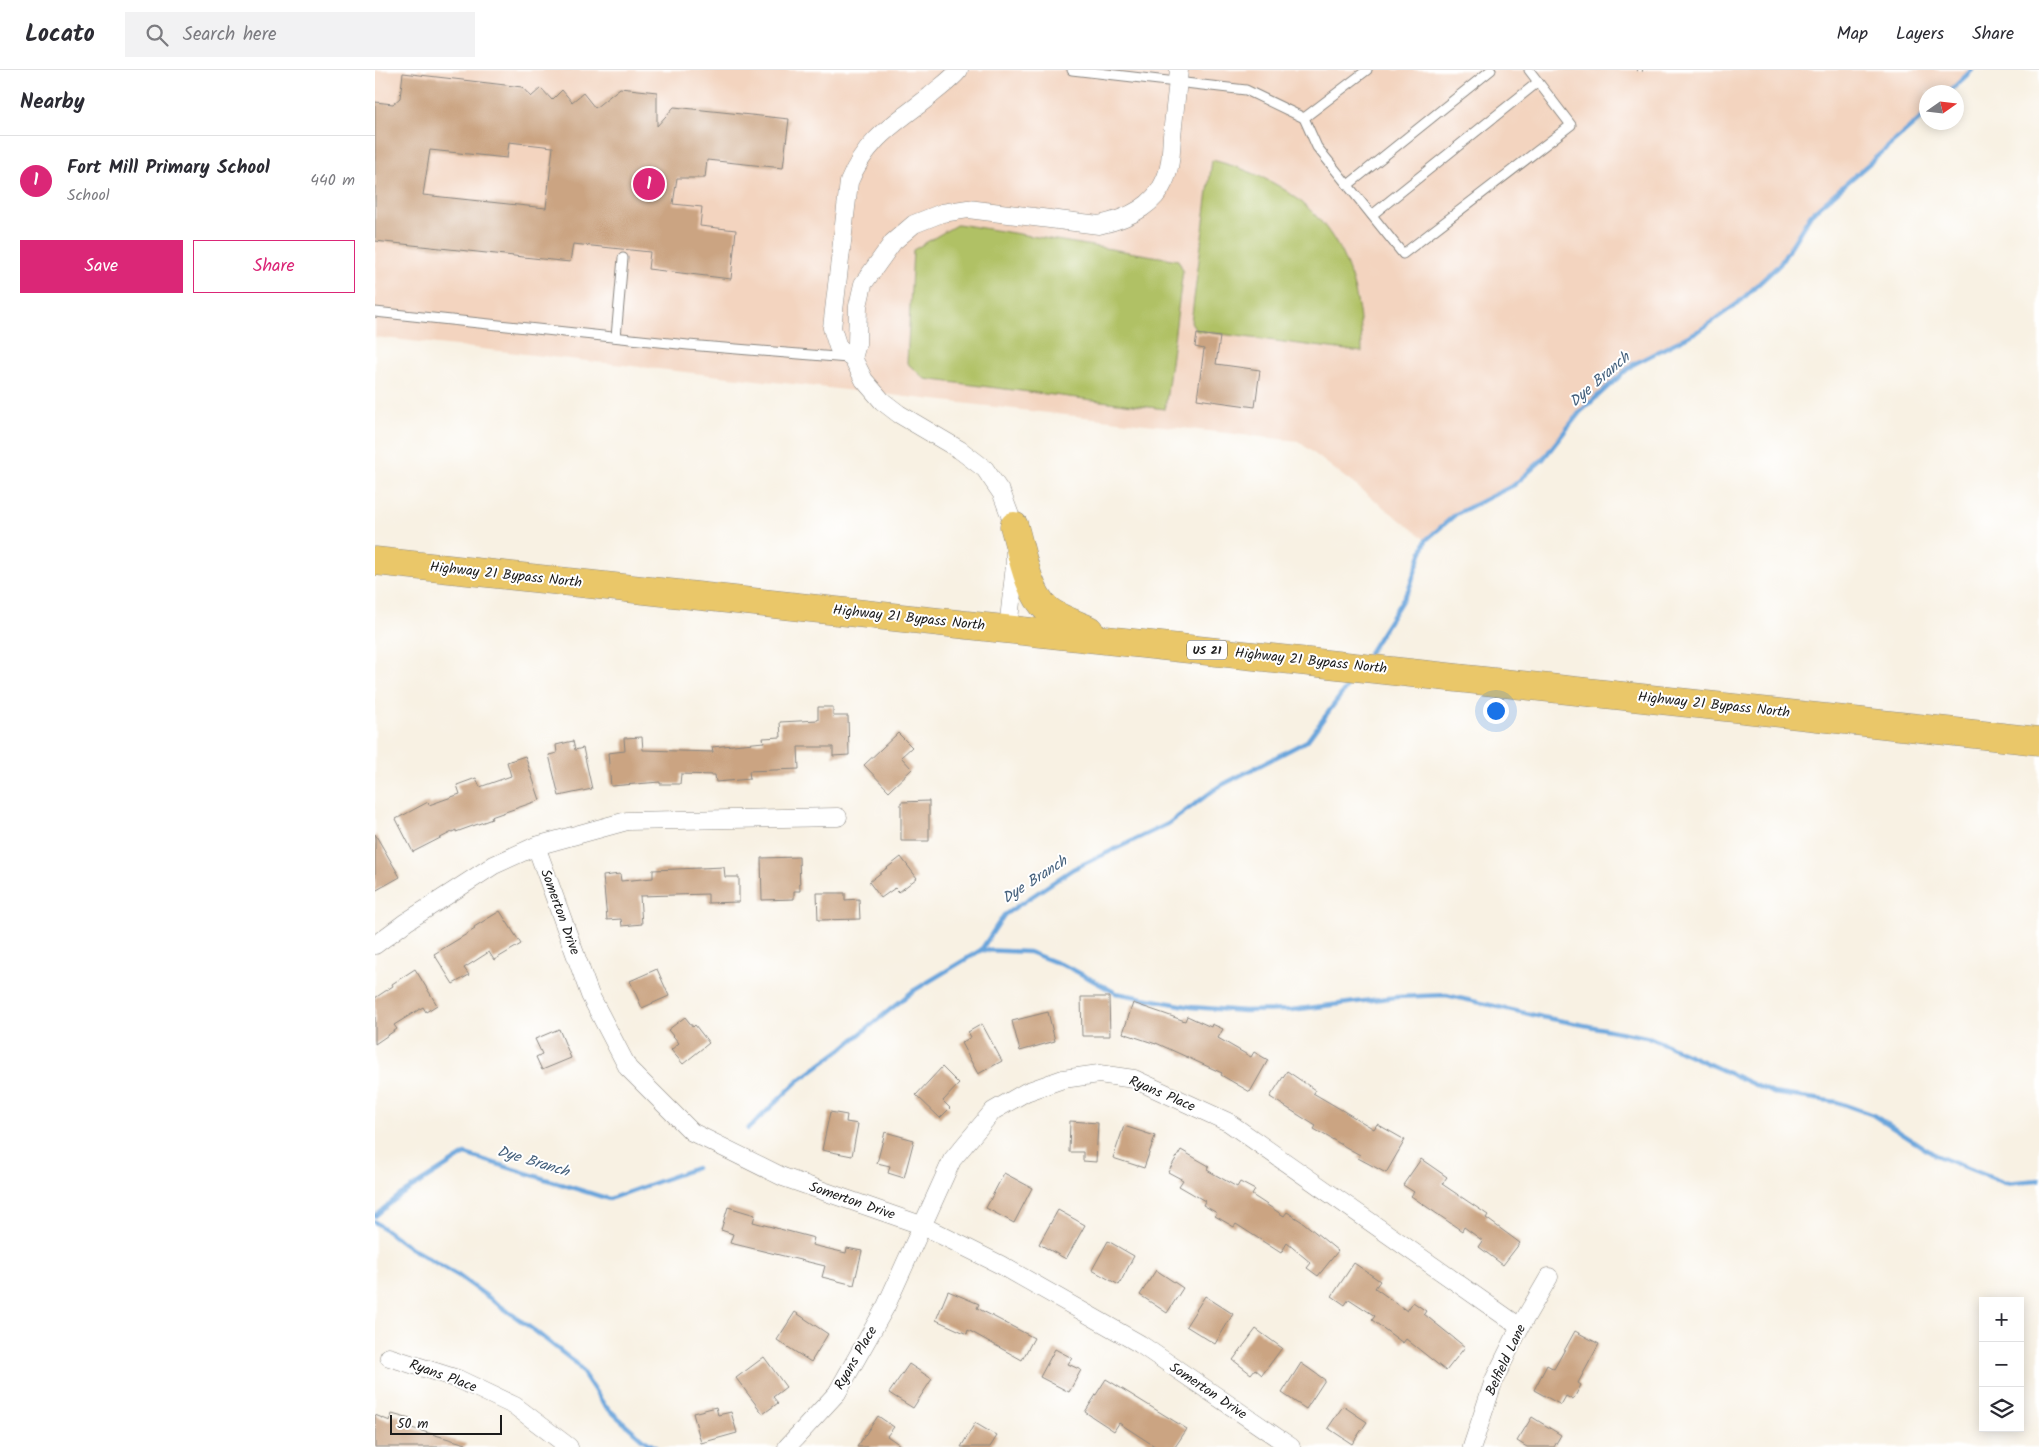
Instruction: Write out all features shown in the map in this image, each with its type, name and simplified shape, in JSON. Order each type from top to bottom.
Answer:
[{"type":"main road","points":[[1015,526],[1032,584],[1040,601],[1047,610],[1108,639]]},
{"type":"main road","name":"Highway 21 Bypass North","points":[[375,561],[2039,741]]},
{"type":"street","points":[[959,70],[874,140],[855,166],[849,182],[832,328],[838,347],[853,358],[864,380],[882,402],[960,450],[985,469],[1002,494],[1015,526],[1015,565],[1008,629]]},
{"type":"street","points":[[853,358],[857,344],[859,306],[863,284],[893,242],[914,224],[942,213],[968,209],[1099,225],[1119,221],[1135,213],[1152,200],[1164,182],[1169,164],[1178,76]]},
{"type":"street","points":[[375,945],[406,922],[494,865],[536,846],[627,821],[838,817]]},
{"type":"street","name":"Somerton Drive","points":[[536,846],[590,995],[628,1068],[692,1132],[783,1178],[921,1225],[1001,1265],[1140,1344],[1291,1447]]},
{"type":"street","name":"Ryans Place","points":[[787,1447],[837,1392],[886,1306],[952,1160],[993,1111],[1026,1092],[1063,1079],[1099,1074],[1134,1079],[1228,1122],[1520,1327]]},
{"type":"street","name":"Belfield Lane","points":[[1472,1447],[1494,1380],[1520,1327],[1549,1277]]},
{"type":"street","name":"Ryans Place","points":[[389,1357],[458,1380],[515,1406],[569,1447]]},
{"type":"lane","points":[[1072,70],[1178,76],[1246,90],[1304,118],[1317,147],[1403,254],[1571,125],[1529,70]]},
{"type":"lane","points":[[1304,118],[1367,70]]},
{"type":"lane","points":[[1348,186],[1491,70]]},
{"type":"lane","points":[[1372,215],[1538,82]]},
{"type":"lane","points":[[616,337],[623,258]]},
{"type":"lane","points":[[375,312],[616,337],[853,358]]},
{"type":"path","points":[[1637,70],[1647,71]]},
{"type":"shaded area","points":[[375,70],[1972,70],[1956,85],[1919,85],[1919,119],[1811,214],[1780,264],[1738,303],[1700,330],[1632,365],[1580,412],[1543,459],[1514,485],[1456,514],[1426,540],[1298,441],[375,337]]},
{"type":"green space","points":[[1212,160],[1248,171],[1278,186],[1304,204],[1325,226],[1341,252],[1352,282],[1359,315],[1362,352],[1197,331],[1191,322]]},
{"type":"green space","points":[[958,224],[1178,260],[1183,270],[1165,409],[925,379],[907,363],[913,250]]},
{"type":"building","points":[[403,73],[522,87],[531,97],[541,88],[552,100],[562,90],[572,102],[583,93],[595,108],[620,88],[657,92],[657,126],[674,107],[789,119],[783,168],[707,160],[705,178],[677,178],[673,204],[702,207],[700,226],[736,230],[731,279],[648,269],[650,252],[573,244],[570,262],[375,241],[375,102],[393,104],[400,98]],"holes":[[[509,142],[553,147],[546,208],[423,195],[430,150],[507,158]]]},
{"type":"building","points":[[1197,334],[1220,337],[1216,364],[1260,370],[1255,407],[1197,399],[1204,349],[1195,347]]},
{"type":"building","points":[[818,707],[833,707],[833,716],[848,716],[849,755],[833,756],[833,747],[798,747],[799,769],[749,771],[750,779],[716,782],[715,775],[681,774],[680,784],[660,784],[660,782],[611,786],[608,753],[625,751],[624,738],[642,737],[643,750],[713,752],[712,747],[764,742],[763,738],[781,737],[780,722],[818,720]]},
{"type":"building","points":[[898,733],[912,747],[901,757],[912,769],[889,791],[864,765]]},
{"type":"building","points":[[573,741],[575,750],[583,748],[592,789],[559,796],[549,755],[557,753],[556,745]]},
{"type":"building","points":[[525,756],[540,800],[491,817],[492,819],[456,832],[456,830],[413,852],[396,819],[428,802],[429,805],[460,794],[457,785],[476,778],[480,787],[511,776],[507,762]]},
{"type":"building","points":[[929,801],[929,841],[901,841],[901,802]]},
{"type":"building","points":[[375,834],[400,877],[375,891]]},
{"type":"building","points":[[799,857],[800,891],[794,891],[794,899],[762,900],[761,858]]},
{"type":"building","points":[[901,857],[917,878],[899,892],[895,888],[881,898],[869,882]]},
{"type":"building","points":[[724,867],[725,877],[739,877],[739,902],[708,903],[708,894],[640,896],[642,924],[622,926],[621,919],[607,920],[603,876],[620,874],[621,881],[653,878],[653,870]]},
{"type":"building","points":[[817,893],[845,893],[845,900],[859,899],[860,919],[818,920]]},
{"type":"building","points":[[500,911],[521,944],[494,960],[489,952],[464,968],[469,975],[453,984],[434,954]]},
{"type":"building","points":[[415,969],[437,1005],[426,1012],[423,1007],[394,1025],[397,1029],[375,1044],[375,998]]},
{"type":"building","points":[[657,969],[669,996],[642,1008],[630,981]]},
{"type":"building","points":[[1081,997],[1109,997],[1110,1036],[1082,1036]]},
{"type":"building","points":[[1133,1003],[1185,1021],[1187,1016],[1211,1027],[1212,1024],[1223,1029],[1218,1038],[1251,1057],[1254,1052],[1268,1060],[1250,1092],[1221,1075],[1222,1073],[1156,1043],[1123,1033]]},
{"type":"building","points":[[1048,1012],[1055,1041],[1020,1051],[1012,1021]]},
{"type":"building","points":[[685,1017],[693,1027],[695,1025],[709,1043],[683,1064],[671,1050],[679,1043],[668,1030]]},
{"type":"building","points":[[982,1024],[1002,1061],[978,1074],[961,1043],[971,1037],[968,1032]]},
{"type":"building","points":[[559,1029],[571,1058],[542,1070],[536,1057],[542,1054],[535,1039]]},
{"type":"building","points":[[942,1067],[959,1084],[943,1101],[950,1108],[940,1118],[916,1095]]},
{"type":"building","points":[[1287,1071],[1315,1090],[1313,1093],[1374,1129],[1377,1124],[1405,1140],[1386,1173],[1358,1158],[1360,1155],[1314,1129],[1316,1126],[1270,1097]]},
{"type":"building","points":[[830,1112],[847,1115],[846,1122],[858,1124],[852,1156],[822,1150]]},
{"type":"building","points":[[1070,1121],[1098,1123],[1096,1162],[1083,1161],[1083,1152],[1069,1152]]},
{"type":"building","points":[[1124,1126],[1155,1136],[1144,1168],[1113,1158]]},
{"type":"building","points":[[885,1132],[914,1140],[904,1178],[888,1173],[890,1166],[877,1163]]},
{"type":"building","points":[[1181,1150],[1209,1166],[1207,1170],[1237,1187],[1240,1182],[1255,1190],[1252,1195],[1284,1216],[1287,1212],[1304,1223],[1338,1251],[1318,1276],[1307,1268],[1311,1263],[1287,1243],[1281,1253],[1236,1224],[1234,1227],[1215,1216],[1217,1213],[1203,1205],[1205,1201],[1179,1186],[1183,1180],[1168,1172]]},
{"type":"building","points":[[1421,1159],[1447,1177],[1442,1184],[1488,1215],[1486,1218],[1520,1243],[1503,1265],[1479,1247],[1483,1241],[1464,1227],[1462,1231],[1411,1196],[1414,1192],[1403,1185]]},
{"type":"building","points":[[1004,1173],[1032,1188],[1014,1223],[986,1208]]},
{"type":"building","points":[[728,1207],[755,1215],[753,1222],[814,1238],[812,1245],[846,1253],[847,1248],[862,1251],[854,1285],[822,1277],[825,1266],[730,1243],[733,1234],[721,1230]]},
{"type":"building","points":[[1058,1210],[1085,1225],[1066,1259],[1039,1244]]},
{"type":"building","points":[[1108,1241],[1134,1256],[1119,1285],[1092,1270]]},
{"type":"building","points":[[1354,1263],[1380,1281],[1375,1288],[1407,1311],[1413,1302],[1426,1311],[1424,1314],[1465,1347],[1446,1371],[1406,1339],[1403,1343],[1372,1320],[1375,1316],[1349,1299],[1345,1305],[1332,1296]]},
{"type":"building","points":[[1156,1270],[1183,1288],[1167,1313],[1140,1295]]},
{"type":"building","points":[[948,1291],[979,1304],[977,1308],[1034,1338],[1022,1360],[968,1330],[967,1334],[936,1320]]},
{"type":"building","points":[[1205,1296],[1233,1314],[1215,1344],[1186,1326]]},
{"type":"building","points":[[795,1312],[828,1334],[811,1362],[777,1340]]},
{"type":"building","points":[[1256,1329],[1282,1348],[1262,1375],[1255,1369],[1251,1374],[1233,1360]]},
{"type":"building","points":[[1575,1331],[1599,1344],[1578,1383],[1581,1385],[1573,1400],[1566,1396],[1561,1405],[1534,1390],[1547,1365],[1554,1369]]},
{"type":"building","points":[[1055,1349],[1072,1358],[1068,1364],[1081,1370],[1069,1392],[1040,1377]]},
{"type":"building","points":[[764,1357],[786,1387],[773,1397],[778,1403],[763,1414],[736,1378]]},
{"type":"building","points":[[1301,1363],[1325,1380],[1306,1409],[1282,1393]]},
{"type":"building","points":[[909,1364],[932,1379],[913,1408],[889,1393]]},
{"type":"building","points":[[1106,1379],[1187,1429],[1175,1447],[1156,1447],[1119,1423],[1114,1431],[1085,1412]]},
{"type":"building","points":[[1343,1406],[1367,1422],[1352,1444],[1328,1428]]},
{"type":"building","points":[[716,1407],[718,1415],[731,1412],[737,1433],[701,1443],[693,1413]]},
{"type":"building","points":[[392,1414],[410,1419],[408,1427],[466,1444],[465,1447],[375,1447],[375,1415],[390,1421]]},
{"type":"building","points":[[878,1416],[894,1427],[887,1436],[903,1447],[857,1447]]},
{"type":"building","points":[[1532,1417],[1561,1435],[1554,1447],[1527,1447],[1517,1441]]},
{"type":"building","points":[[975,1423],[997,1436],[990,1447],[961,1447]]},
{"type":"waterway","name":"Dye Branch","points":[[1956,85],[1972,70]]},
{"type":"waterway","name":"Dye Branch","points":[[1369,653],[1409,589],[1426,540],[1456,514],[1514,485],[1543,459],[1580,412],[1632,365],[1700,330],[1738,303],[1780,264],[1811,214],[1919,120]]},
{"type":"waterway","name":"Dye Branch","points":[[748,1129],[798,1081],[843,1048],[913,991],[981,950],[1004,915],[1073,869],[1168,824],[1218,787],[1307,741],[1352,680]]},
{"type":"waterway","points":[[981,950],[1029,952],[1070,968],[1116,993],[1191,1007],[1244,1011],[1291,1010],[1397,997],[1446,995],[1542,1017],[1651,1038],[1773,1093],[1837,1102],[1873,1115],[1935,1155],[2005,1183],[2039,1180]]},
{"type":"waterway","name":"Dye Branch","points":[[375,1216],[399,1196],[465,1154],[609,1199],[696,1168]]},
{"type":"waterway","points":[[375,1222],[409,1247],[459,1276],[577,1364],[605,1406],[642,1439],[655,1447]]},
{"type":"place","name":"Fort Mill Primary School","points":[[649,184]]}]
